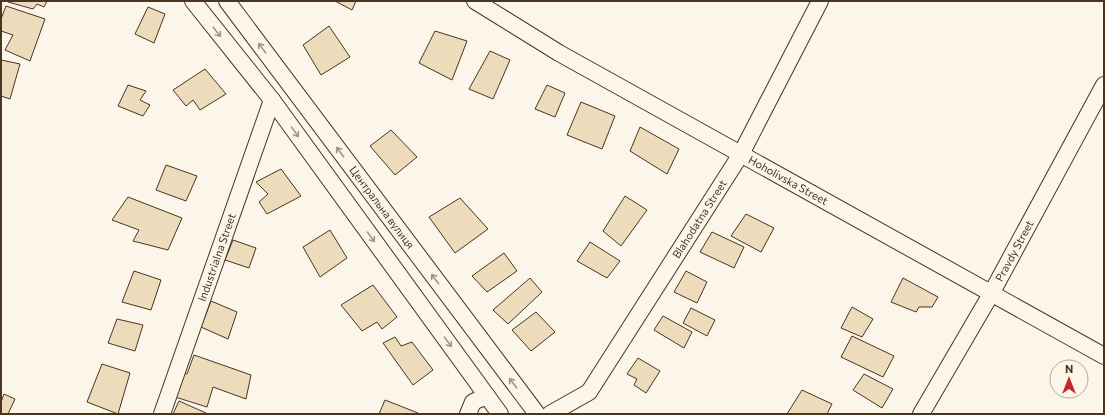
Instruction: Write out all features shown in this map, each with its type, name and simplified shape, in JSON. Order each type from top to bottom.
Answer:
[{"type":"street","points":[[193,1],[272,100],[500,414]]},
{"type":"street","name":"Центральна вулиця","points":[[227,1],[537,414]]},
{"type":"street","name":"Hoholivska Street","points":[[475,1],[559,53],[1104,356]]},
{"type":"street","name":"Blahodatna Street","points":[[550,414],[589,392],[741,154],[820,1]]},
{"type":"street","name":"Pravdy Street","points":[[921,414],[992,294],[1104,84]]},
{"type":"street","name":"Industrialna Street","points":[[162,414],[272,100]]},
{"type":"street","points":[[468,414],[473,402],[487,396]]},
{"type":"building","points":[[8,1],[47,1],[44,7],[37,4],[33,9]]},
{"type":"building","points":[[335,1],[356,1],[352,10]]},
{"type":"building","points":[[6,6],[45,19],[30,61],[5,50],[13,35],[1,31],[1,19]]},
{"type":"building","points":[[148,7],[165,14],[154,43],[135,34]]},
{"type":"building","points":[[329,26],[350,57],[321,75],[303,45]]},
{"type":"building","points":[[435,31],[467,41],[452,80],[419,63]]},
{"type":"building","points":[[490,51],[510,60],[493,99],[469,89]]},
{"type":"building","points":[[1,60],[20,64],[10,99],[1,96]]},
{"type":"building","points":[[205,69],[226,94],[200,110],[193,100],[186,106],[173,90]]},
{"type":"building","points":[[128,85],[146,91],[140,100],[150,105],[143,116],[118,106]]},
{"type":"building","points":[[547,85],[565,93],[555,117],[535,109]]},
{"type":"building","points":[[581,102],[615,116],[602,149],[567,135]]},
{"type":"building","points":[[640,127],[679,149],[667,174],[630,151]]},
{"type":"building","points":[[391,130],[417,157],[395,175],[370,146]]},
{"type":"building","points":[[166,165],[197,176],[186,201],[156,190]]},
{"type":"building","points":[[281,169],[301,196],[267,214],[259,202],[268,194],[256,182]]},
{"type":"building","points":[[625,196],[647,210],[621,246],[603,231]]},
{"type":"building","points":[[128,197],[182,218],[168,250],[133,241],[139,230],[112,220]]},
{"type":"building","points":[[460,198],[488,229],[455,253],[429,217]]},
{"type":"building","points":[[746,214],[774,228],[761,252],[731,236]]},
{"type":"building","points":[[330,230],[347,258],[320,277],[303,247]]},
{"type":"building","points":[[712,232],[744,247],[734,268],[700,252]]},
{"type":"building","points":[[233,240],[256,248],[249,268],[225,260]]},
{"type":"building","points":[[590,242],[620,261],[607,278],[577,261]]},
{"type":"building","points":[[504,253],[517,271],[487,292],[472,276]]},
{"type":"building","points":[[134,271],[161,280],[151,310],[122,302]]},
{"type":"building","points":[[686,271],[707,282],[697,303],[674,292]]},
{"type":"building","points":[[530,278],[542,292],[508,324],[493,310]]},
{"type":"building","points":[[903,278],[938,297],[932,307],[919,307],[916,312],[891,302]]},
{"type":"building","points":[[373,285],[397,317],[382,329],[377,322],[362,331],[341,305]]},
{"type":"building","points":[[211,301],[237,312],[228,339],[201,327]]},
{"type":"building","points":[[852,307],[873,319],[862,337],[841,328]]},
{"type":"building","points":[[691,308],[715,320],[707,336],[683,323]]},
{"type":"building","points":[[536,312],[555,332],[531,351],[512,330]]},
{"type":"building","points":[[663,316],[692,332],[684,348],[654,330]]},
{"type":"building","points":[[117,319],[143,325],[135,351],[108,343]]},
{"type":"building","points":[[852,336],[894,356],[883,377],[841,357]]},
{"type":"building","points":[[395,337],[401,346],[412,342],[433,370],[413,385],[383,343]]},
{"type":"building","points":[[194,355],[251,375],[246,399],[213,387],[207,407],[172,396],[181,372],[187,374]]},
{"type":"building","points":[[638,358],[660,371],[646,393],[634,385],[637,379],[627,374]]},
{"type":"building","points":[[102,364],[130,373],[118,414],[87,402]]},
{"type":"building","points":[[864,374],[893,389],[882,408],[853,390]]},
{"type":"building","points":[[802,390],[832,404],[827,414],[787,414]]},
{"type":"building","points":[[4,394],[15,399],[8,414],[1,414],[1,402]]},
{"type":"building","points":[[385,400],[418,413],[379,414]]},
{"type":"building","points":[[179,401],[206,413],[173,414]]}]
